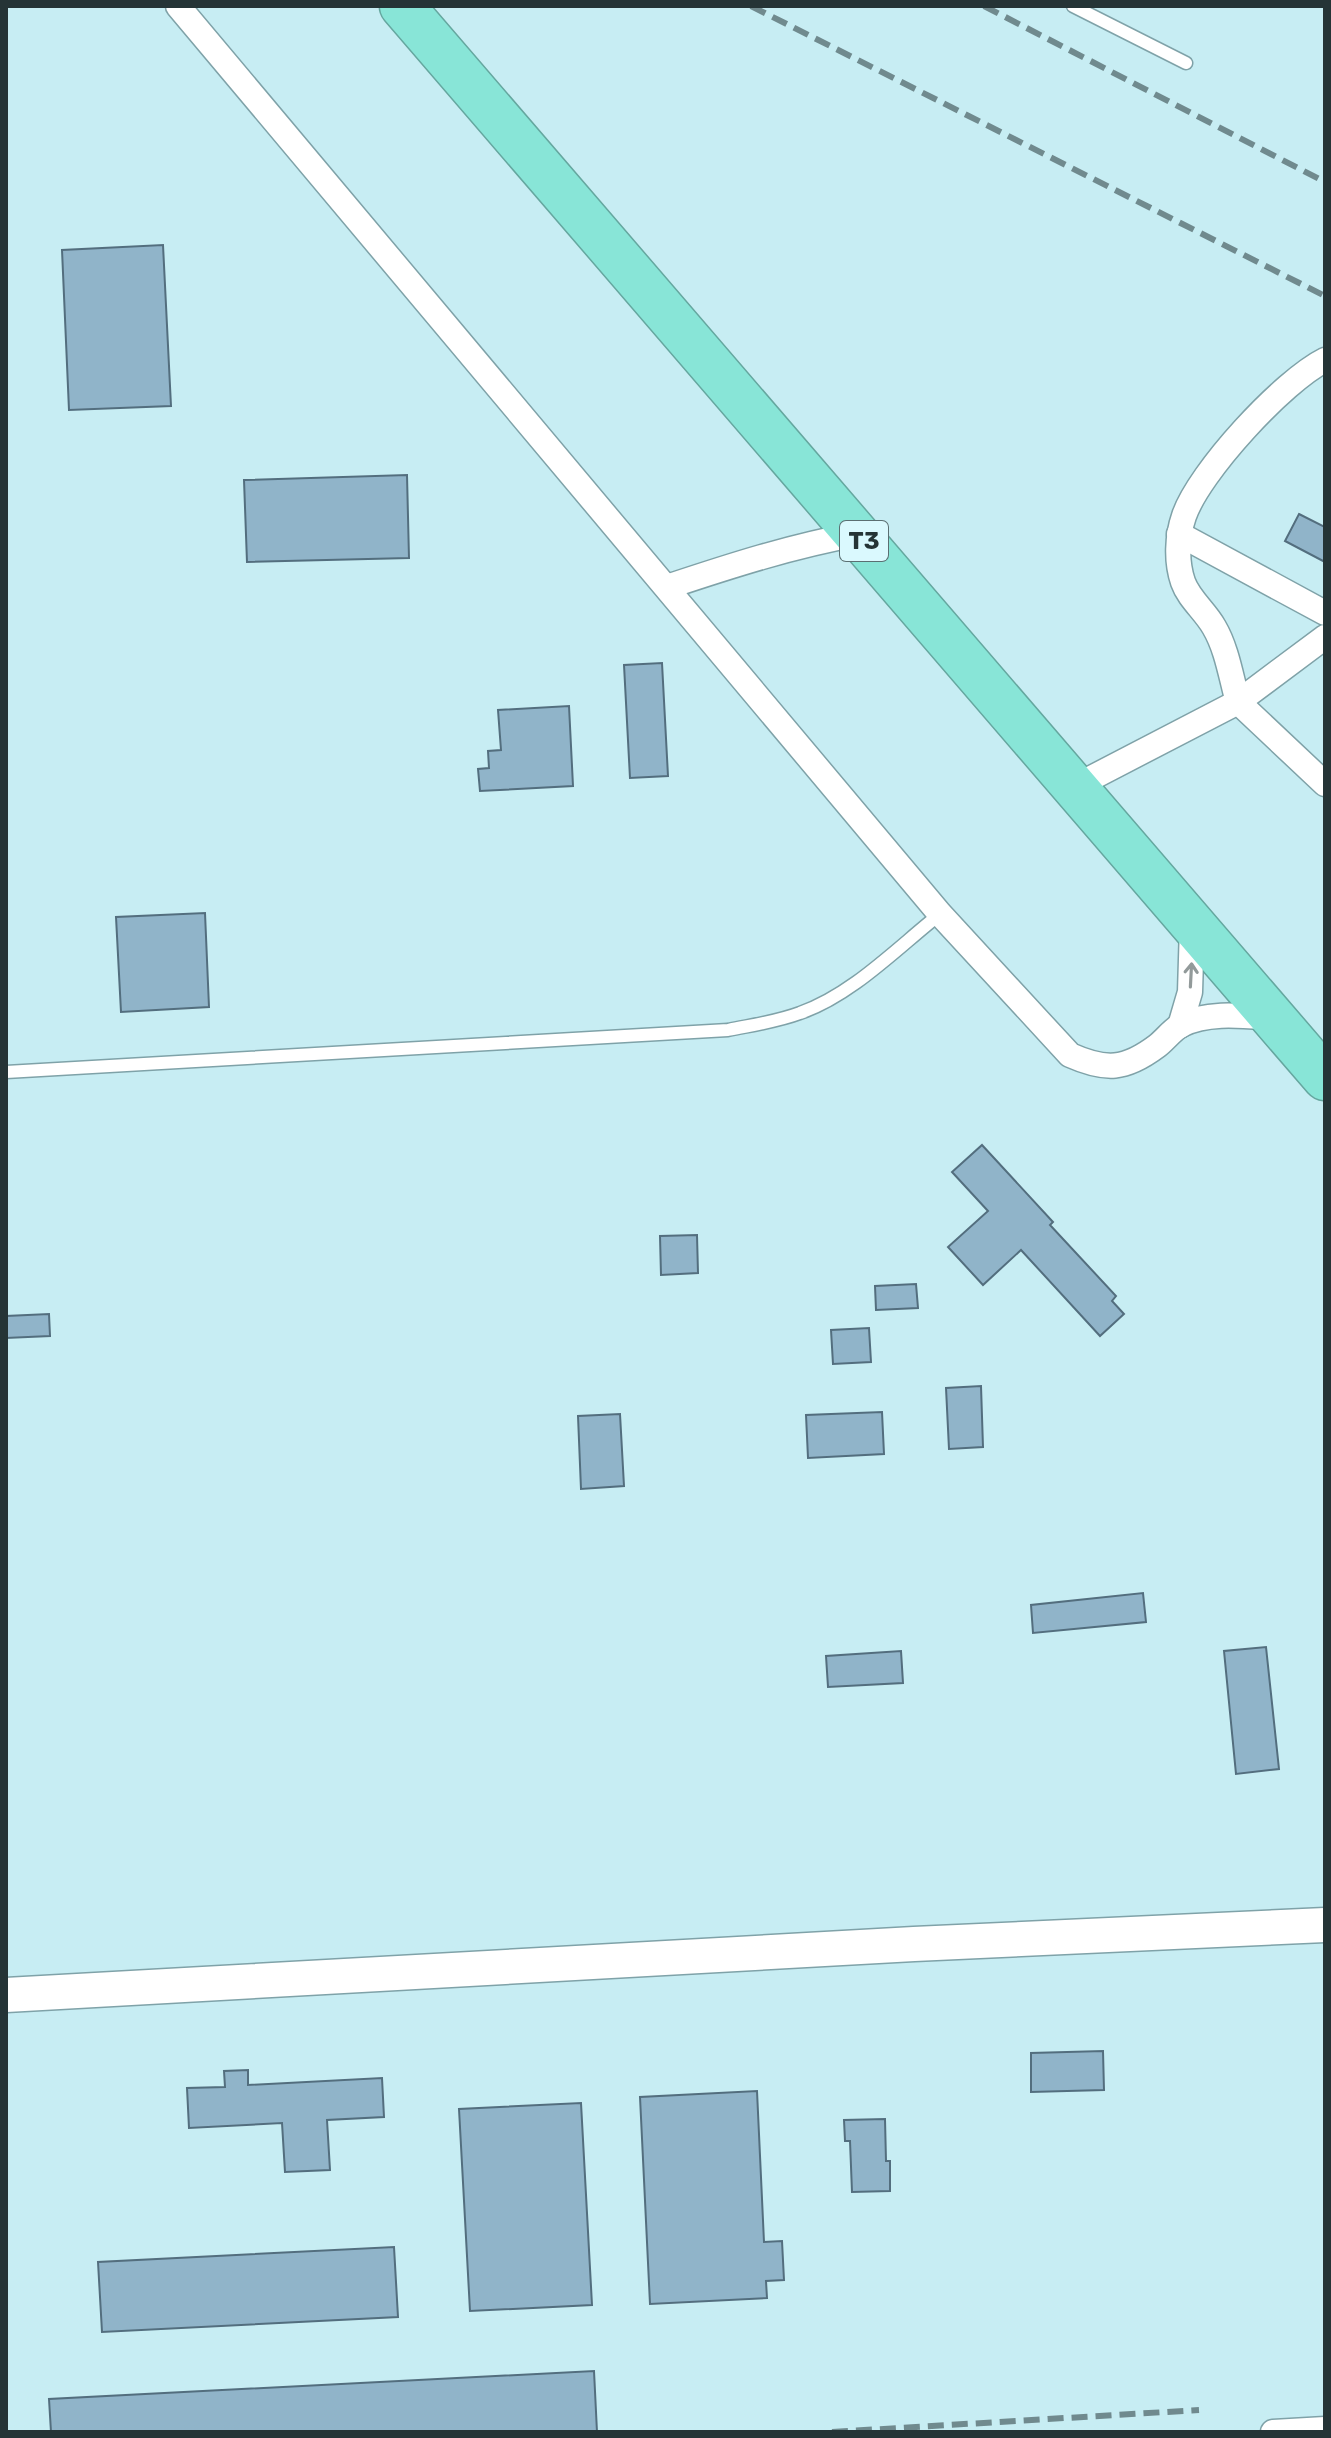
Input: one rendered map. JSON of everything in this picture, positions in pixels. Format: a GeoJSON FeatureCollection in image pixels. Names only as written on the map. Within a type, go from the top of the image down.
{"type":"FeatureCollection","features":[{"type":"Feature","properties":{"kind":"highway","name":"T3"},"geometry":{"type":"LineString","coordinates":[[402,6],[1325,1078]]}},
{"type":"Feature","properties":{"kind":"street"},"geometry":{"type":"LineString","coordinates":[[178,6],[940,914],[1070,1055],[1094,1066],[1116,1066],[1137,1060],[1180,1026],[1230,1015],[1274,1018]]}},
{"type":"Feature","properties":{"kind":"street"},"geometry":{"type":"LineString","coordinates":[[1325,360],[1286,386],[1194,493],[1179,534],[1178,562],[1183,583],[1221,641],[1238,702],[1325,784]]}},
{"type":"Feature","properties":{"kind":"street"},"geometry":{"type":"LineString","coordinates":[[667,587],[770,553],[858,534]]}},
{"type":"Feature","properties":{"kind":"street"},"geometry":{"type":"LineString","coordinates":[[1179,534],[1325,613]]}},
{"type":"Feature","properties":{"kind":"street"},"geometry":{"type":"LineString","coordinates":[[1076,786],[1238,702],[1325,637]]}},
{"type":"Feature","properties":{"kind":"street"},"geometry":{"type":"LineString","coordinates":[[1180,1026],[1190,992],[1192,922]]}},
{"type":"Feature","properties":{"kind":"street"},"geometry":{"type":"LineString","coordinates":[[6,1995],[914,1944],[1325,1925]]}},
{"type":"Feature","properties":{"kind":"street"},"geometry":{"type":"LineString","coordinates":[[1273,2432],[1325,2429]]}},
{"type":"Feature","properties":{"kind":"lane"},"geometry":{"type":"LineString","coordinates":[[1073,6],[1186,63]]}},
{"type":"Feature","properties":{"kind":"lane"},"geometry":{"type":"LineString","coordinates":[[6,1072],[728,1030],[802,1013],[832,997],[940,914]]}},
{"type":"Feature","properties":{"kind":"building"},"geometry":{"type":"Polygon","coordinates":[[[163,245],[171,406],[69,410],[62,250],[163,245]]]}},
{"type":"Feature","properties":{"kind":"building"},"geometry":{"type":"Polygon","coordinates":[[[407,475],[409,558],[247,562],[244,480],[407,475]]]}},
{"type":"Feature","properties":{"kind":"building"},"geometry":{"type":"Polygon","coordinates":[[[1299,514],[1325,527],[1325,562],[1285,541],[1299,514]]]}},
{"type":"Feature","properties":{"kind":"building"},"geometry":{"type":"Polygon","coordinates":[[[662,663],[668,776],[630,778],[624,665],[662,663]]]}},
{"type":"Feature","properties":{"kind":"building"},"geometry":{"type":"Polygon","coordinates":[[[569,706],[573,786],[480,791],[478,769],[489,768],[488,751],[501,750],[498,710],[569,706]]]}},
{"type":"Feature","properties":{"kind":"building"},"geometry":{"type":"Polygon","coordinates":[[[205,913],[209,1007],[121,1012],[116,917],[205,913]]]}},
{"type":"Feature","properties":{"kind":"building"},"geometry":{"type":"Polygon","coordinates":[[[982,1145],[1116,1296],[1112,1301],[1124,1314],[1100,1336],[1021,1250],[983,1285],[948,1247],[988,1211],[952,1172],[982,1145]]]}},
{"type":"Feature","properties":{"kind":"building"},"geometry":{"type":"Polygon","coordinates":[[[697,1235],[698,1273],[661,1275],[660,1236],[697,1235]]]}},
{"type":"Feature","properties":{"kind":"building"},"geometry":{"type":"Polygon","coordinates":[[[916,1284],[918,1308],[876,1310],[875,1286],[916,1284]]]}},
{"type":"Feature","properties":{"kind":"building"},"geometry":{"type":"Polygon","coordinates":[[[49,1314],[50,1336],[6,1338],[6,1316],[49,1314]]]}},
{"type":"Feature","properties":{"kind":"building"},"geometry":{"type":"Polygon","coordinates":[[[869,1328],[871,1362],[833,1364],[831,1330],[869,1328]]]}},
{"type":"Feature","properties":{"kind":"building"},"geometry":{"type":"Polygon","coordinates":[[[981,1386],[983,1447],[949,1449],[946,1388],[981,1386]]]}},
{"type":"Feature","properties":{"kind":"building"},"geometry":{"type":"Polygon","coordinates":[[[882,1412],[884,1454],[808,1458],[806,1415],[882,1412]]]}},
{"type":"Feature","properties":{"kind":"building"},"geometry":{"type":"Polygon","coordinates":[[[620,1414],[624,1486],[581,1489],[578,1416],[620,1414]]]}},
{"type":"Feature","properties":{"kind":"building"},"geometry":{"type":"Polygon","coordinates":[[[1143,1593],[1146,1622],[1033,1633],[1031,1605],[1143,1593]]]}},
{"type":"Feature","properties":{"kind":"building"},"geometry":{"type":"Polygon","coordinates":[[[1266,1647],[1279,1769],[1236,1774],[1224,1651],[1266,1647]]]}},
{"type":"Feature","properties":{"kind":"building"},"geometry":{"type":"Polygon","coordinates":[[[901,1651],[903,1683],[828,1687],[826,1656],[901,1651]]]}},
{"type":"Feature","properties":{"kind":"building"},"geometry":{"type":"Polygon","coordinates":[[[1103,2051],[1104,2090],[1031,2092],[1031,2053],[1103,2051]]]}},
{"type":"Feature","properties":{"kind":"building"},"geometry":{"type":"Polygon","coordinates":[[[248,2070],[248,2085],[382,2078],[384,2117],[327,2120],[330,2170],[285,2172],[282,2123],[189,2128],[187,2088],[225,2087],[224,2071],[248,2070]]]}},
{"type":"Feature","properties":{"kind":"building"},"geometry":{"type":"Polygon","coordinates":[[[757,2091],[764,2242],[782,2241],[784,2280],[766,2281],[767,2298],[650,2304],[640,2097],[757,2091]]]}},
{"type":"Feature","properties":{"kind":"building"},"geometry":{"type":"Polygon","coordinates":[[[581,2103],[592,2305],[470,2311],[459,2109],[581,2103]]]}},
{"type":"Feature","properties":{"kind":"building"},"geometry":{"type":"Polygon","coordinates":[[[885,2119],[890,2191],[852,2192],[850,2141],[845,2141],[844,2120],[885,2119]]]}},
{"type":"Feature","properties":{"kind":"building"},"geometry":{"type":"Polygon","coordinates":[[[394,2247],[398,2317],[102,2332],[98,2262],[394,2247]]]}},
{"type":"Feature","properties":{"kind":"building"},"geometry":{"type":"Polygon","coordinates":[[[594,2371],[597,2432],[51,2432],[49,2399],[594,2371]]]}},
{"type":"Feature","properties":{"kind":"railway"},"geometry":{"type":"LineString","coordinates":[[751,6],[1325,296]]}},
{"type":"Feature","properties":{"kind":"railway"},"geometry":{"type":"LineString","coordinates":[[984,6],[1325,182]]}},
{"type":"Feature","properties":{"kind":"railway"},"geometry":{"type":"LineString","coordinates":[[832,2432],[1199,2410]]}}]}
